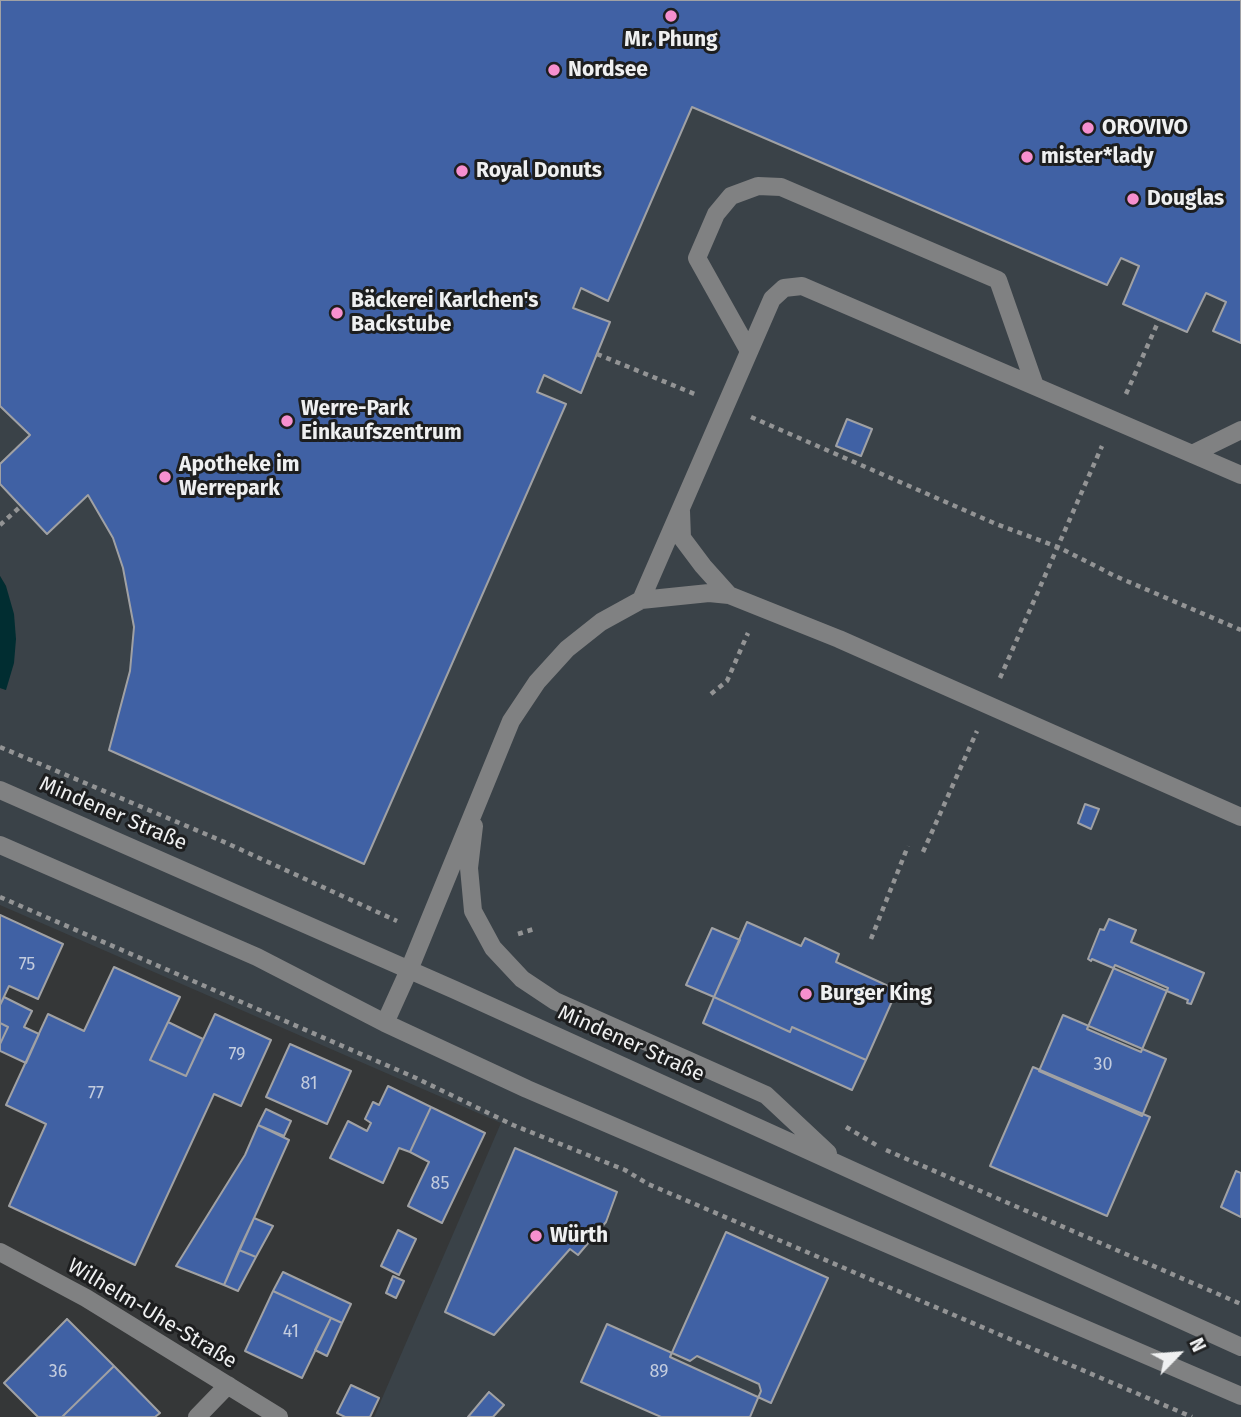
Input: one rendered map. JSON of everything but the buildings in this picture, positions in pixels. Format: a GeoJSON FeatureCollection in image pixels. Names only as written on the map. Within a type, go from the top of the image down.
{"type":"FeatureCollection","features":[{"type":"Feature","properties":{"kind":"street"},"geometry":{"type":"LineString","coordinates":[[749,351],[697,258],[716,214],[731,196],[758,186],[781,187],[998,280],[1035,386]]}},
{"type":"Feature","properties":{"kind":"street"},"geometry":{"type":"LineString","coordinates":[[641,600],[772,299],[784,288],[802,286],[1241,475]]}},
{"type":"Feature","properties":{"kind":"street"},"geometry":{"type":"LineString","coordinates":[[1192,454],[1241,430]]}},
{"type":"Feature","properties":{"kind":"street"},"geometry":{"type":"LineString","coordinates":[[681,507],[682,538],[729,595]]}},
{"type":"Feature","properties":{"kind":"street"},"geometry":{"type":"LineString","coordinates":[[385,1023],[511,721],[537,682],[567,649],[601,622],[641,600],[709,593],[729,595],[839,639],[1241,817]]}},
{"type":"Feature","properties":{"kind":"street","name":"Mindener Straße"},"geometry":{"type":"LineString","coordinates":[[0,790],[838,1162],[1241,1347]]}},
{"type":"Feature","properties":{"kind":"street"},"geometry":{"type":"LineString","coordinates":[[476,807],[469,868],[473,911],[493,948],[522,979],[555,1001],[766,1095],[838,1162]]}},
{"type":"Feature","properties":{"kind":"street"},"geometry":{"type":"LineString","coordinates":[[0,845],[257,957],[385,1023],[527,1089],[1241,1396]]}},
{"type":"Feature","properties":{"kind":"street","name":"Wilhelm-Uhe-Straße"},"geometry":{"type":"LineString","coordinates":[[0,1252],[86,1298],[279,1417]]}},
{"type":"Feature","properties":{"kind":"street"},"geometry":{"type":"LineString","coordinates":[[197,1417],[228,1385]]}},
{"type":"Feature","properties":{"kind":"path"},"geometry":{"type":"LineString","coordinates":[[923,852],[1159,320]]}},
{"type":"Feature","properties":{"kind":"path"},"geometry":{"type":"LineString","coordinates":[[597,354],[1058,547],[1115,576],[1241,630]]}},
{"type":"Feature","properties":{"kind":"path"},"geometry":{"type":"LineString","coordinates":[[0,525],[21,506]]}},
{"type":"Feature","properties":{"kind":"path"},"geometry":{"type":"LineString","coordinates":[[871,939],[908,846]]}},
{"type":"Feature","properties":{"kind":"path"},"geometry":{"type":"LineString","coordinates":[[0,897],[416,1078],[513,1125],[625,1170],[648,1184],[1192,1417]]}},
{"type":"Feature","properties":{"kind":"path"},"geometry":{"type":"LineString","coordinates":[[514,936],[537,928]]}},
{"type":"Feature","properties":{"kind":"shaded area"},"geometry":{"type":"Polygon","coordinates":[[[0,0],[1241,0],[1241,1417],[374,1417],[501,1123],[0,905],[0,688],[6,690],[6,586],[0,576],[0,0]]]}},
{"type":"Feature","properties":{"kind":"water"},"geometry":{"type":"Polygon","coordinates":[[[0,576],[6,586],[14,614],[16,639],[14,663],[6,690],[0,688],[0,576]]]}},
{"type":"Feature","properties":{"kind":"place","name":"Mr. Phung"},"geometry":{"type":"Point","coordinates":[671,16]}},
{"type":"Feature","properties":{"kind":"place","name":"Nordsee"},"geometry":{"type":"Point","coordinates":[554,70]}},
{"type":"Feature","properties":{"kind":"place","name":"OROVIVO"},"geometry":{"type":"Point","coordinates":[1088,128]}},
{"type":"Feature","properties":{"kind":"place","name":"mister*lady"},"geometry":{"type":"Point","coordinates":[1027,157]}},
{"type":"Feature","properties":{"kind":"place","name":"Royal Donuts"},"geometry":{"type":"Point","coordinates":[462,171]}},
{"type":"Feature","properties":{"kind":"place","name":"Douglas"},"geometry":{"type":"Point","coordinates":[1133,199]}},
{"type":"Feature","properties":{"kind":"place","name":"Bäckerei Karlchen's Backstube"},"geometry":{"type":"Point","coordinates":[337,313]}},
{"type":"Feature","properties":{"kind":"place","name":"Werre-Park Einkaufszentrum"},"geometry":{"type":"Point","coordinates":[287,421]}},
{"type":"Feature","properties":{"kind":"place","name":"Apotheke im Werrepark"},"geometry":{"type":"Point","coordinates":[165,477]}},
{"type":"Feature","properties":{"kind":"place","name":"Burger King"},"geometry":{"type":"Point","coordinates":[806,994]}},
{"type":"Feature","properties":{"kind":"place","name":"Würth"},"geometry":{"type":"Point","coordinates":[536,1236]}}]}
